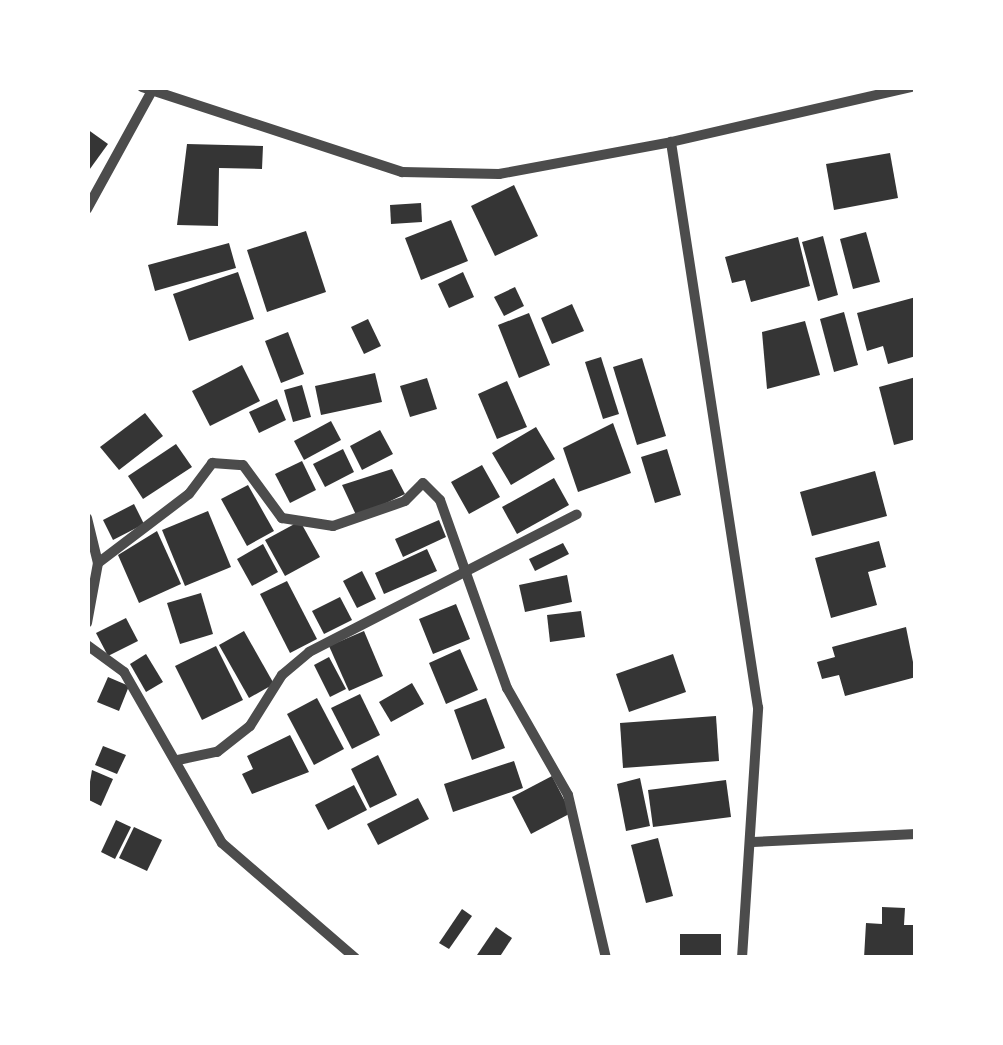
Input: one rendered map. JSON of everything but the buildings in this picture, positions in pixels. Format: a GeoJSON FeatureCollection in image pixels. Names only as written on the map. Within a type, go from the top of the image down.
{"type":"FeatureCollection","features":[{"type":"Feature","properties":{"kind":"street"},"geometry":{"type":"LineString","coordinates":[[87,209],[149,89],[402,172],[499,174],[671,142],[912,87]]}},
{"type":"Feature","properties":{"kind":"street"},"geometry":{"type":"LineString","coordinates":[[671,142],[758,708],[742,958]]}},
{"type":"Feature","properties":{"kind":"street"},"geometry":{"type":"LineString","coordinates":[[98,562],[189,494],[212,463],[243,465],[282,518],[333,526],[405,502],[423,483],[440,500],[462,578],[507,688],[568,795],[606,958]]}},
{"type":"Feature","properties":{"kind":"street"},"geometry":{"type":"LineString","coordinates":[[178,760],[217,752],[250,726],[282,675],[309,652],[462,578],[578,514]]}},
{"type":"Feature","properties":{"kind":"street"},"geometry":{"type":"LineString","coordinates":[[87,518],[98,562],[87,623]]}},
{"type":"Feature","properties":{"kind":"street"},"geometry":{"type":"LineString","coordinates":[[87,645],[124,672],[222,843],[355,958]]}},
{"type":"Feature","properties":{"kind":"street"},"geometry":{"type":"LineString","coordinates":[[753,842],[916,834]]}}]}
